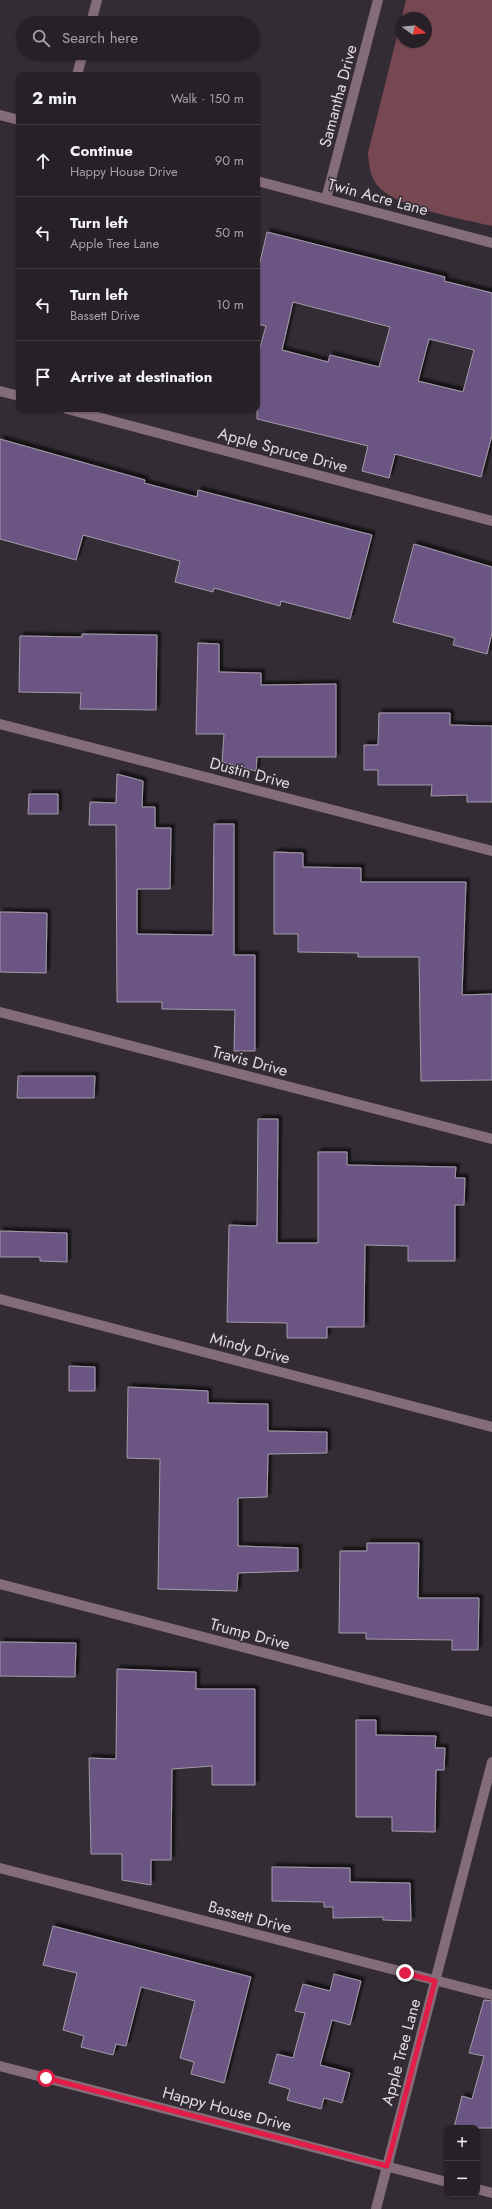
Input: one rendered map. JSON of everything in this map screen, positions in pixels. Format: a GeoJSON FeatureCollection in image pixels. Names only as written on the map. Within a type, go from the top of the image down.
{"type":"FeatureCollection","features":[{"type":"Feature","properties":{"kind":"street"},"geometry":{"type":"LineString","coordinates":[[92,16],[97,0]]}},
{"type":"Feature","properties":{"kind":"street","name":"Samantha Drive"},"geometry":{"type":"LineString","coordinates":[[326,199],[378,0]]}},
{"type":"Feature","properties":{"kind":"street"},"geometry":{"type":"LineString","coordinates":[[78,72],[81,60]]}},
{"type":"Feature","properties":{"kind":"street"},"geometry":{"type":"LineString","coordinates":[[0,115],[16,119]]}},
{"type":"Feature","properties":{"kind":"street","name":"Twin Acre Lane"},"geometry":{"type":"LineString","coordinates":[[260,183],[492,242]]}},
{"type":"Feature","properties":{"kind":"street"},"geometry":{"type":"LineString","coordinates":[[0,392],[16,395]]}},
{"type":"Feature","properties":{"kind":"street","name":"Apple Spruce Drive"},"geometry":{"type":"LineString","coordinates":[[78,412],[492,521]]}},
{"type":"Feature","properties":{"kind":"street","name":"Dustin Drive"},"geometry":{"type":"LineString","coordinates":[[0,724],[492,851]]}},
{"type":"Feature","properties":{"kind":"street","name":"Travis Drive"},"geometry":{"type":"LineString","coordinates":[[0,1012],[492,1139]]}},
{"type":"Feature","properties":{"kind":"street","name":"Mindy Drive"},"geometry":{"type":"LineString","coordinates":[[0,1299],[492,1427]]}},
{"type":"Feature","properties":{"kind":"street","name":"Trump Drive"},"geometry":{"type":"LineString","coordinates":[[0,1584],[492,1712]]}},
{"type":"Feature","properties":{"kind":"street","name":"Apple Tree Lane"},"geometry":{"type":"LineString","coordinates":[[376,2209],[492,1762]]}},
{"type":"Feature","properties":{"kind":"street","name":"Bassett Drive"},"geometry":{"type":"LineString","coordinates":[[0,1868],[492,1995]]}},
{"type":"Feature","properties":{"kind":"street","name":"Happy House Drive"},"geometry":{"type":"LineString","coordinates":[[0,2066],[444,2181]]}},
{"type":"Feature","properties":{"kind":"street"},"geometry":{"type":"LineString","coordinates":[[480,2191],[492,2193]]}},
{"type":"Feature","properties":{"kind":"shaded area"},"geometry":{"type":"Polygon","coordinates":[[[406,0],[492,0],[492,226],[430,212],[398,200],[386,193],[377,185],[371,174],[368,153],[396,40],[396,48],[432,48],[432,12],[403,12],[406,0]]]}},
{"type":"Feature","properties":{"kind":"building"},"geometry":{"type":"Polygon","coordinates":[[[267,232],[445,277],[444,281],[492,293],[492,435],[481,477],[395,454],[389,478],[362,471],[368,446],[257,419],[257,412],[260,412],[260,347],[266,326],[260,325],[260,262],[267,232]],[[293,302],[282,350],[328,362],[330,355],[379,367],[390,327],[293,302]],[[429,339],[418,381],[463,392],[474,350],[429,339]]]}},
{"type":"Feature","properties":{"kind":"building"},"geometry":{"type":"Polygon","coordinates":[[[0,439],[145,480],[144,483],[197,497],[198,490],[372,535],[350,619],[281,601],[280,606],[214,588],[213,592],[175,582],[180,561],[83,535],[76,560],[0,539],[0,439]]]}},
{"type":"Feature","properties":{"kind":"building"},"geometry":{"type":"Polygon","coordinates":[[[414,544],[492,567],[492,633],[487,654],[453,645],[455,638],[393,622],[414,544]]]}},
{"type":"Feature","properties":{"kind":"building"},"geometry":{"type":"Polygon","coordinates":[[[82,634],[157,635],[156,710],[80,709],[81,693],[19,692],[20,636],[82,637],[82,634]]]}},
{"type":"Feature","properties":{"kind":"building"},"geometry":{"type":"Polygon","coordinates":[[[198,643],[219,644],[219,672],[261,673],[261,685],[336,684],[336,757],[257,757],[256,771],[222,762],[224,734],[196,734],[198,643]]]}},
{"type":"Feature","properties":{"kind":"building"},"geometry":{"type":"Polygon","coordinates":[[[379,713],[450,713],[450,725],[492,726],[492,802],[467,802],[467,795],[431,796],[432,785],[378,785],[378,770],[364,770],[364,745],[378,745],[379,713]]]}},
{"type":"Feature","properties":{"kind":"building"},"geometry":{"type":"Polygon","coordinates":[[[117,774],[143,781],[142,807],[155,807],[155,828],[171,828],[170,889],[137,889],[137,934],[213,935],[214,824],[234,824],[234,955],[255,955],[255,1051],[234,1051],[235,1010],[162,1009],[162,1002],[117,1002],[116,825],[89,825],[90,802],[116,803],[117,774]]]}},
{"type":"Feature","properties":{"kind":"building"},"geometry":{"type":"Polygon","coordinates":[[[29,794],[58,794],[58,814],[28,814],[29,794]]]}},
{"type":"Feature","properties":{"kind":"building"},"geometry":{"type":"Polygon","coordinates":[[[274,852],[303,853],[303,867],[361,868],[361,882],[466,882],[462,995],[492,994],[492,1080],[421,1081],[419,957],[358,957],[358,953],[298,952],[298,934],[274,934],[274,852]]]}},
{"type":"Feature","properties":{"kind":"building"},"geometry":{"type":"Polygon","coordinates":[[[0,912],[47,913],[46,973],[0,972],[0,912]]]}},
{"type":"Feature","properties":{"kind":"building"},"geometry":{"type":"Polygon","coordinates":[[[18,1076],[95,1076],[94,1098],[17,1098],[18,1076]]]}},
{"type":"Feature","properties":{"kind":"building"},"geometry":{"type":"Polygon","coordinates":[[[258,1119],[278,1119],[277,1243],[318,1243],[318,1152],[347,1152],[347,1165],[456,1167],[455,1178],[465,1178],[464,1205],[455,1205],[455,1261],[408,1261],[408,1246],[365,1245],[364,1327],[327,1327],[327,1338],[287,1338],[287,1323],[227,1322],[229,1225],[257,1226],[258,1119]]]}},
{"type":"Feature","properties":{"kind":"building"},"geometry":{"type":"Polygon","coordinates":[[[0,1231],[67,1233],[67,1262],[40,1261],[40,1257],[0,1257],[0,1231]]]}},
{"type":"Feature","properties":{"kind":"building"},"geometry":{"type":"Polygon","coordinates":[[[69,1366],[95,1367],[95,1391],[69,1391],[69,1366]]]}},
{"type":"Feature","properties":{"kind":"building"},"geometry":{"type":"Polygon","coordinates":[[[128,1387],[208,1391],[208,1403],[268,1404],[268,1431],[327,1432],[327,1453],[268,1454],[267,1497],[238,1498],[238,1546],[298,1548],[298,1571],[238,1573],[237,1591],[158,1589],[160,1459],[127,1458],[128,1387]]]}},
{"type":"Feature","properties":{"kind":"building"},"geometry":{"type":"Polygon","coordinates":[[[367,1543],[419,1543],[418,1598],[479,1598],[478,1650],[452,1650],[452,1640],[366,1639],[366,1633],[339,1633],[340,1551],[367,1551],[367,1543]]]}},
{"type":"Feature","properties":{"kind":"building"},"geometry":{"type":"Polygon","coordinates":[[[0,1642],[76,1643],[75,1677],[0,1676],[0,1642]]]}},
{"type":"Feature","properties":{"kind":"building"},"geometry":{"type":"Polygon","coordinates":[[[117,1669],[196,1672],[196,1689],[255,1689],[255,1785],[212,1785],[212,1766],[172,1769],[171,1860],[151,1860],[151,1885],[122,1880],[122,1854],[91,1854],[89,1758],[116,1759],[117,1669]]]}},
{"type":"Feature","properties":{"kind":"building"},"geometry":{"type":"Polygon","coordinates":[[[356,1720],[376,1720],[376,1735],[436,1736],[435,1748],[445,1748],[444,1770],[436,1770],[435,1832],[392,1831],[392,1817],[356,1817],[356,1720]]]}},
{"type":"Feature","properties":{"kind":"building"},"geometry":{"type":"Polygon","coordinates":[[[272,1867],[350,1868],[350,1882],[410,1883],[411,1921],[383,1920],[383,1917],[333,1918],[333,1907],[324,1907],[324,1902],[272,1901],[272,1867]]]}},
{"type":"Feature","properties":{"kind":"building"},"geometry":{"type":"Polygon","coordinates":[[[53,1926],[251,1977],[224,2083],[191,2074],[194,2062],[180,2058],[195,2001],[141,1987],[126,2046],[116,2044],[113,2055],[81,2047],[84,2036],[63,2030],[77,1973],[43,1965],[53,1926]]]}},
{"type":"Feature","properties":{"kind":"building"},"geometry":{"type":"Polygon","coordinates":[[[334,1974],[361,1981],[350,2025],[332,2020],[320,2065],[350,2073],[342,2103],[324,2098],[321,2109],[287,2100],[290,2089],[269,2083],[277,2054],[293,2058],[305,2013],[295,2011],[303,1984],[330,1991],[334,1974]]]}},
{"type":"Feature","properties":{"kind":"building"},"geometry":{"type":"Polygon","coordinates":[[[484,2000],[492,2001],[492,2128],[480,2128],[480,2125],[455,2125],[462,2096],[472,2099],[484,2056],[469,2053],[484,2000]]]}},
{"type":"Feature","properties":{"kind":"route"},"geometry":{"type":"LineString","coordinates":[[46,2078],[387,2166],[435,1981],[405,1973]]}}]}
